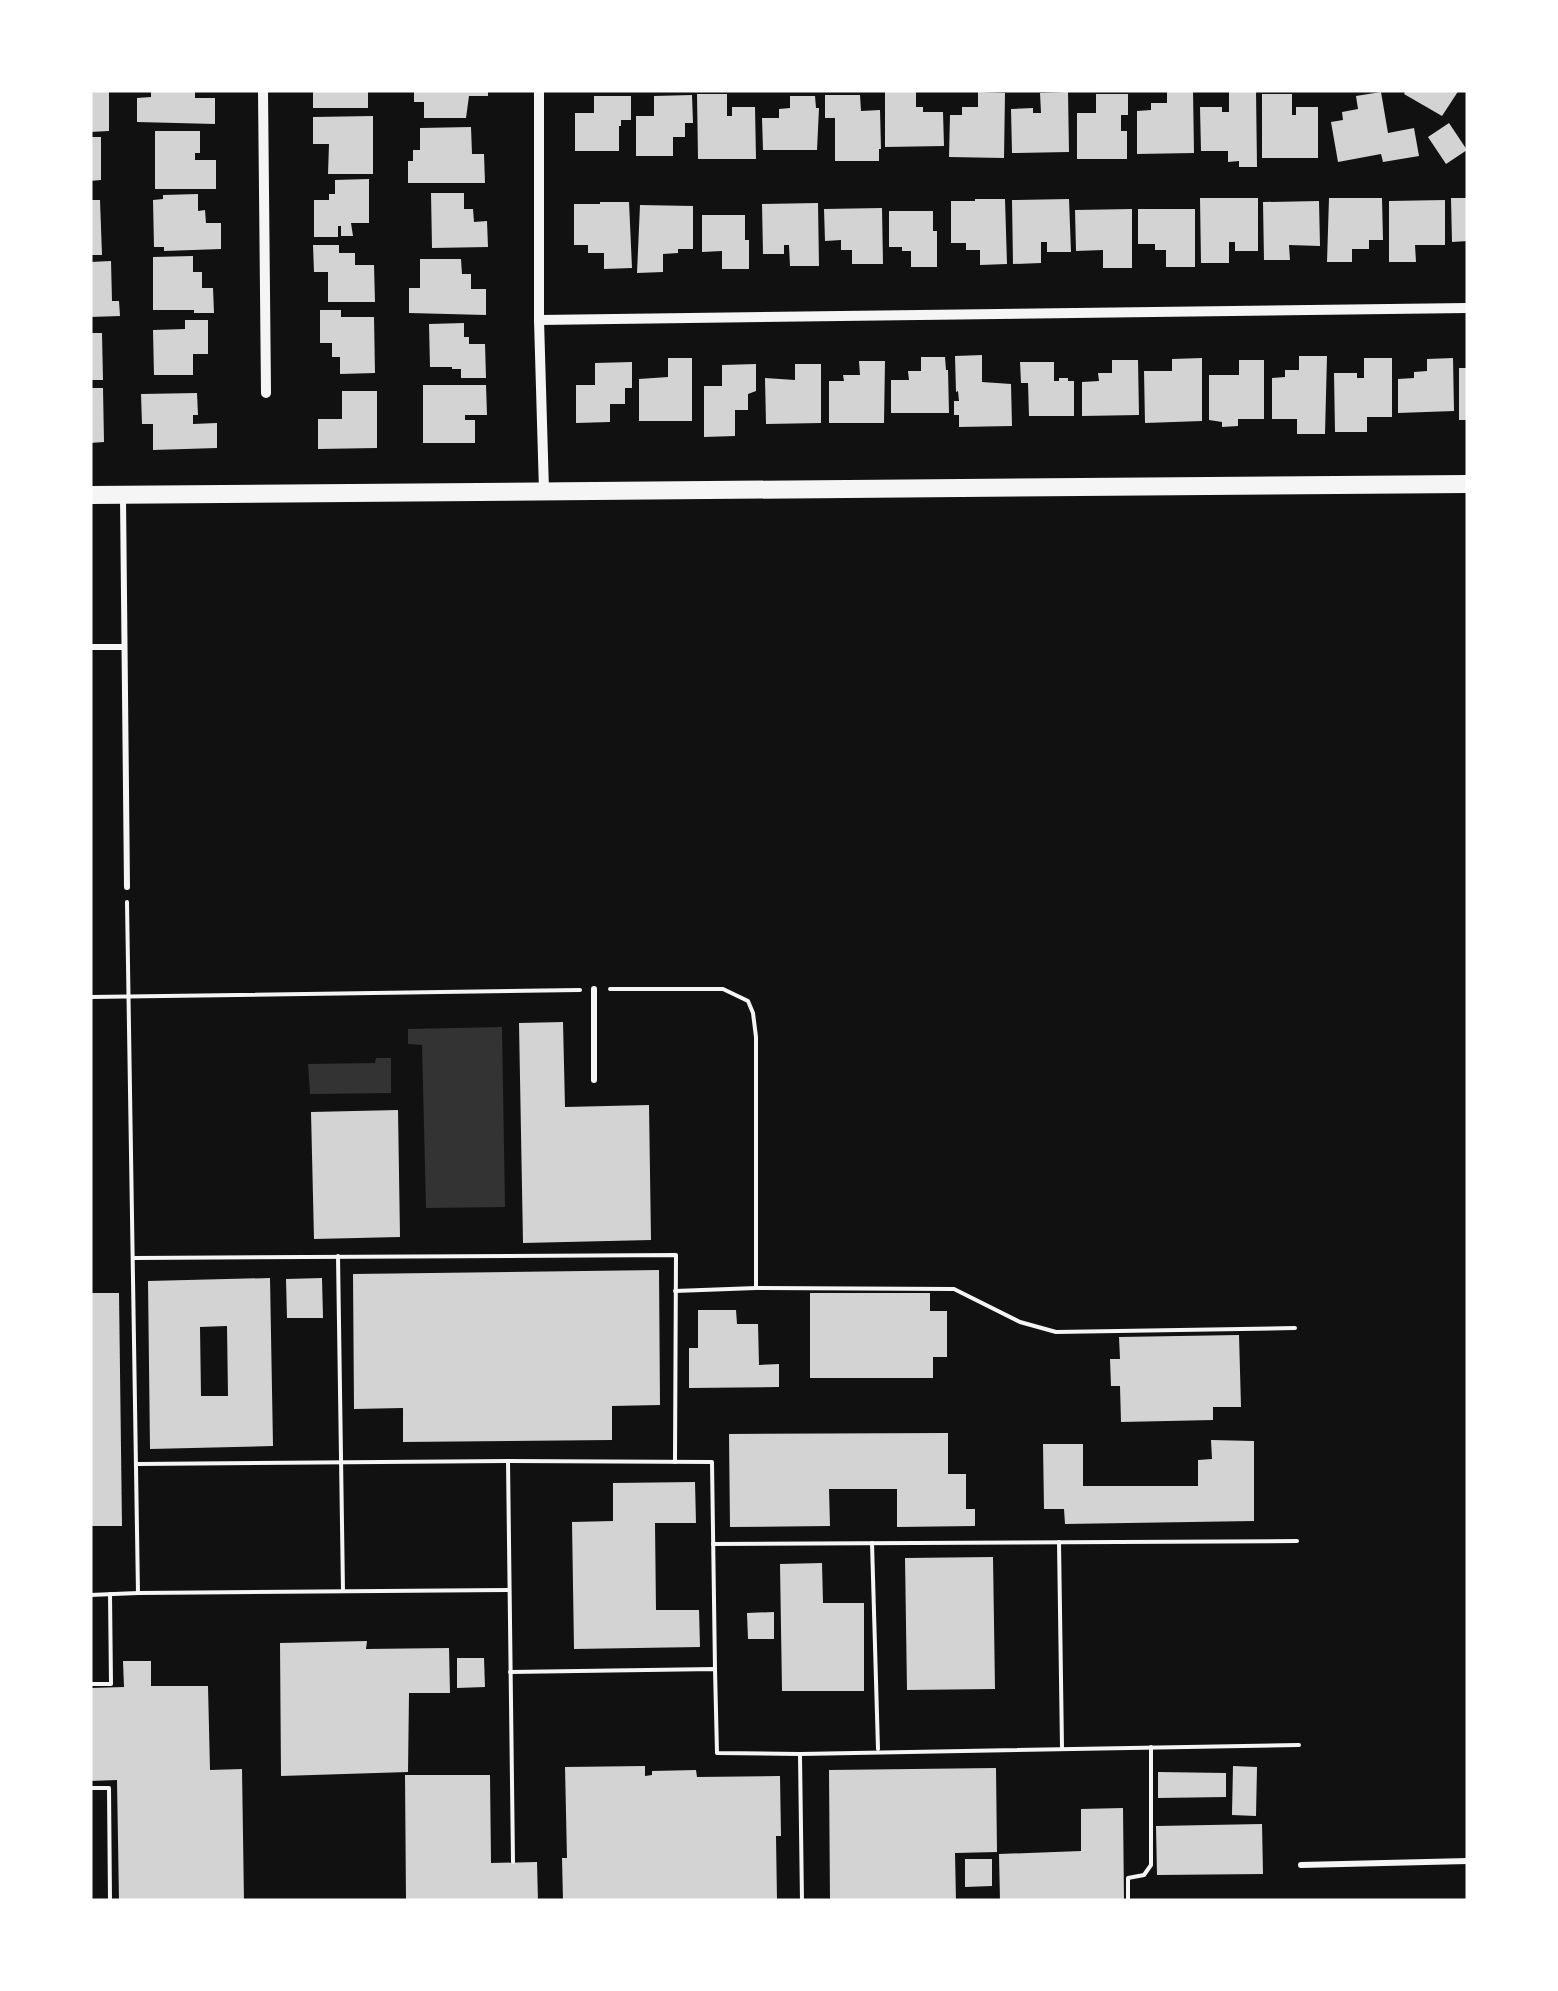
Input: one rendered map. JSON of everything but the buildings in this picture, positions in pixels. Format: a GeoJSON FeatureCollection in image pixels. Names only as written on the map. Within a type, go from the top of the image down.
{"type":"FeatureCollection","features":[{"type":"Feature","properties":{"kind":"street"},"geometry":{"type":"LineString","coordinates":[[262,90],[266,393]]}},
{"type":"Feature","properties":{"kind":"street"},"geometry":{"type":"LineString","coordinates":[[540,90],[539,320],[544,492]]}},
{"type":"Feature","properties":{"kind":"street"},"geometry":{"type":"LineString","coordinates":[[539,320],[1468,308]]}},
{"type":"Feature","properties":{"kind":"street"},"geometry":{"type":"LineString","coordinates":[[90,495],[1468,484]]}},
{"type":"Feature","properties":{"kind":"lane"},"geometry":{"type":"LineString","coordinates":[[123,494],[127,887]]}},
{"type":"Feature","properties":{"kind":"lane"},"geometry":{"type":"LineString","coordinates":[[90,647],[124,647]]}},
{"type":"Feature","properties":{"kind":"lane"},"geometry":{"type":"LineString","coordinates":[[594,990],[594,1080]]}},
{"type":"Feature","properties":{"kind":"lane"},"geometry":{"type":"LineString","coordinates":[[1301,1865],[1468,1861]]}},
{"type":"Feature","properties":{"kind":"path"},"geometry":{"type":"LineString","coordinates":[[127,887],[138,1593]]}},
{"type":"Feature","properties":{"kind":"path"},"geometry":{"type":"LineString","coordinates":[[90,997],[724,990],[748,1001],[756,1037],[756,1288]]}},
{"type":"Feature","properties":{"kind":"path"},"geometry":{"type":"LineString","coordinates":[[134,1258],[676,1255],[675,1462]]}},
{"type":"Feature","properties":{"kind":"path"},"geometry":{"type":"LineString","coordinates":[[338,1256],[343,1591]]}},
{"type":"Feature","properties":{"kind":"path"},"geometry":{"type":"LineString","coordinates":[[676,1291],[954,1290],[1020,1322],[1056,1332],[1295,1328]]}},
{"type":"Feature","properties":{"kind":"path"},"geometry":{"type":"LineString","coordinates":[[508,1461],[514,1862]]}},
{"type":"Feature","properties":{"kind":"path"},"geometry":{"type":"LineString","coordinates":[[136,1464],[712,1462],[717,1753],[1300,1746]]}},
{"type":"Feature","properties":{"kind":"path"},"geometry":{"type":"LineString","coordinates":[[713,1544],[1297,1541]]}},
{"type":"Feature","properties":{"kind":"path"},"geometry":{"type":"LineString","coordinates":[[1058,1542],[1062,1748]]}},
{"type":"Feature","properties":{"kind":"path"},"geometry":{"type":"LineString","coordinates":[[872,1544],[878,1751]]}},
{"type":"Feature","properties":{"kind":"path"},"geometry":{"type":"LineString","coordinates":[[90,1595],[508,1590]]}},
{"type":"Feature","properties":{"kind":"path"},"geometry":{"type":"LineString","coordinates":[[90,1684],[111,1684],[110,1594]]}},
{"type":"Feature","properties":{"kind":"path"},"geometry":{"type":"LineString","coordinates":[[510,1672],[715,1668]]}},
{"type":"Feature","properties":{"kind":"path"},"geometry":{"type":"LineString","coordinates":[[1128,1901],[1128,1878],[1144,1875],[1151,1865],[1151,1746]]}},
{"type":"Feature","properties":{"kind":"path"},"geometry":{"type":"LineString","coordinates":[[800,1754],[802,1901]]}},
{"type":"Feature","properties":{"kind":"path"},"geometry":{"type":"LineString","coordinates":[[90,1788],[109,1788],[110,1901]]}},
{"type":"Feature","properties":{"kind":"shaded area"},"geometry":{"type":"Polygon","coordinates":[[[502,1027],[505,1207],[426,1208],[422,1045],[408,1044],[408,1029],[502,1027]]]}},
{"type":"Feature","properties":{"kind":"shaded area"},"geometry":{"type":"Polygon","coordinates":[[[376,1058],[391,1058],[391,1093],[310,1094],[308,1064],[375,1063],[376,1058]]]}}]}
